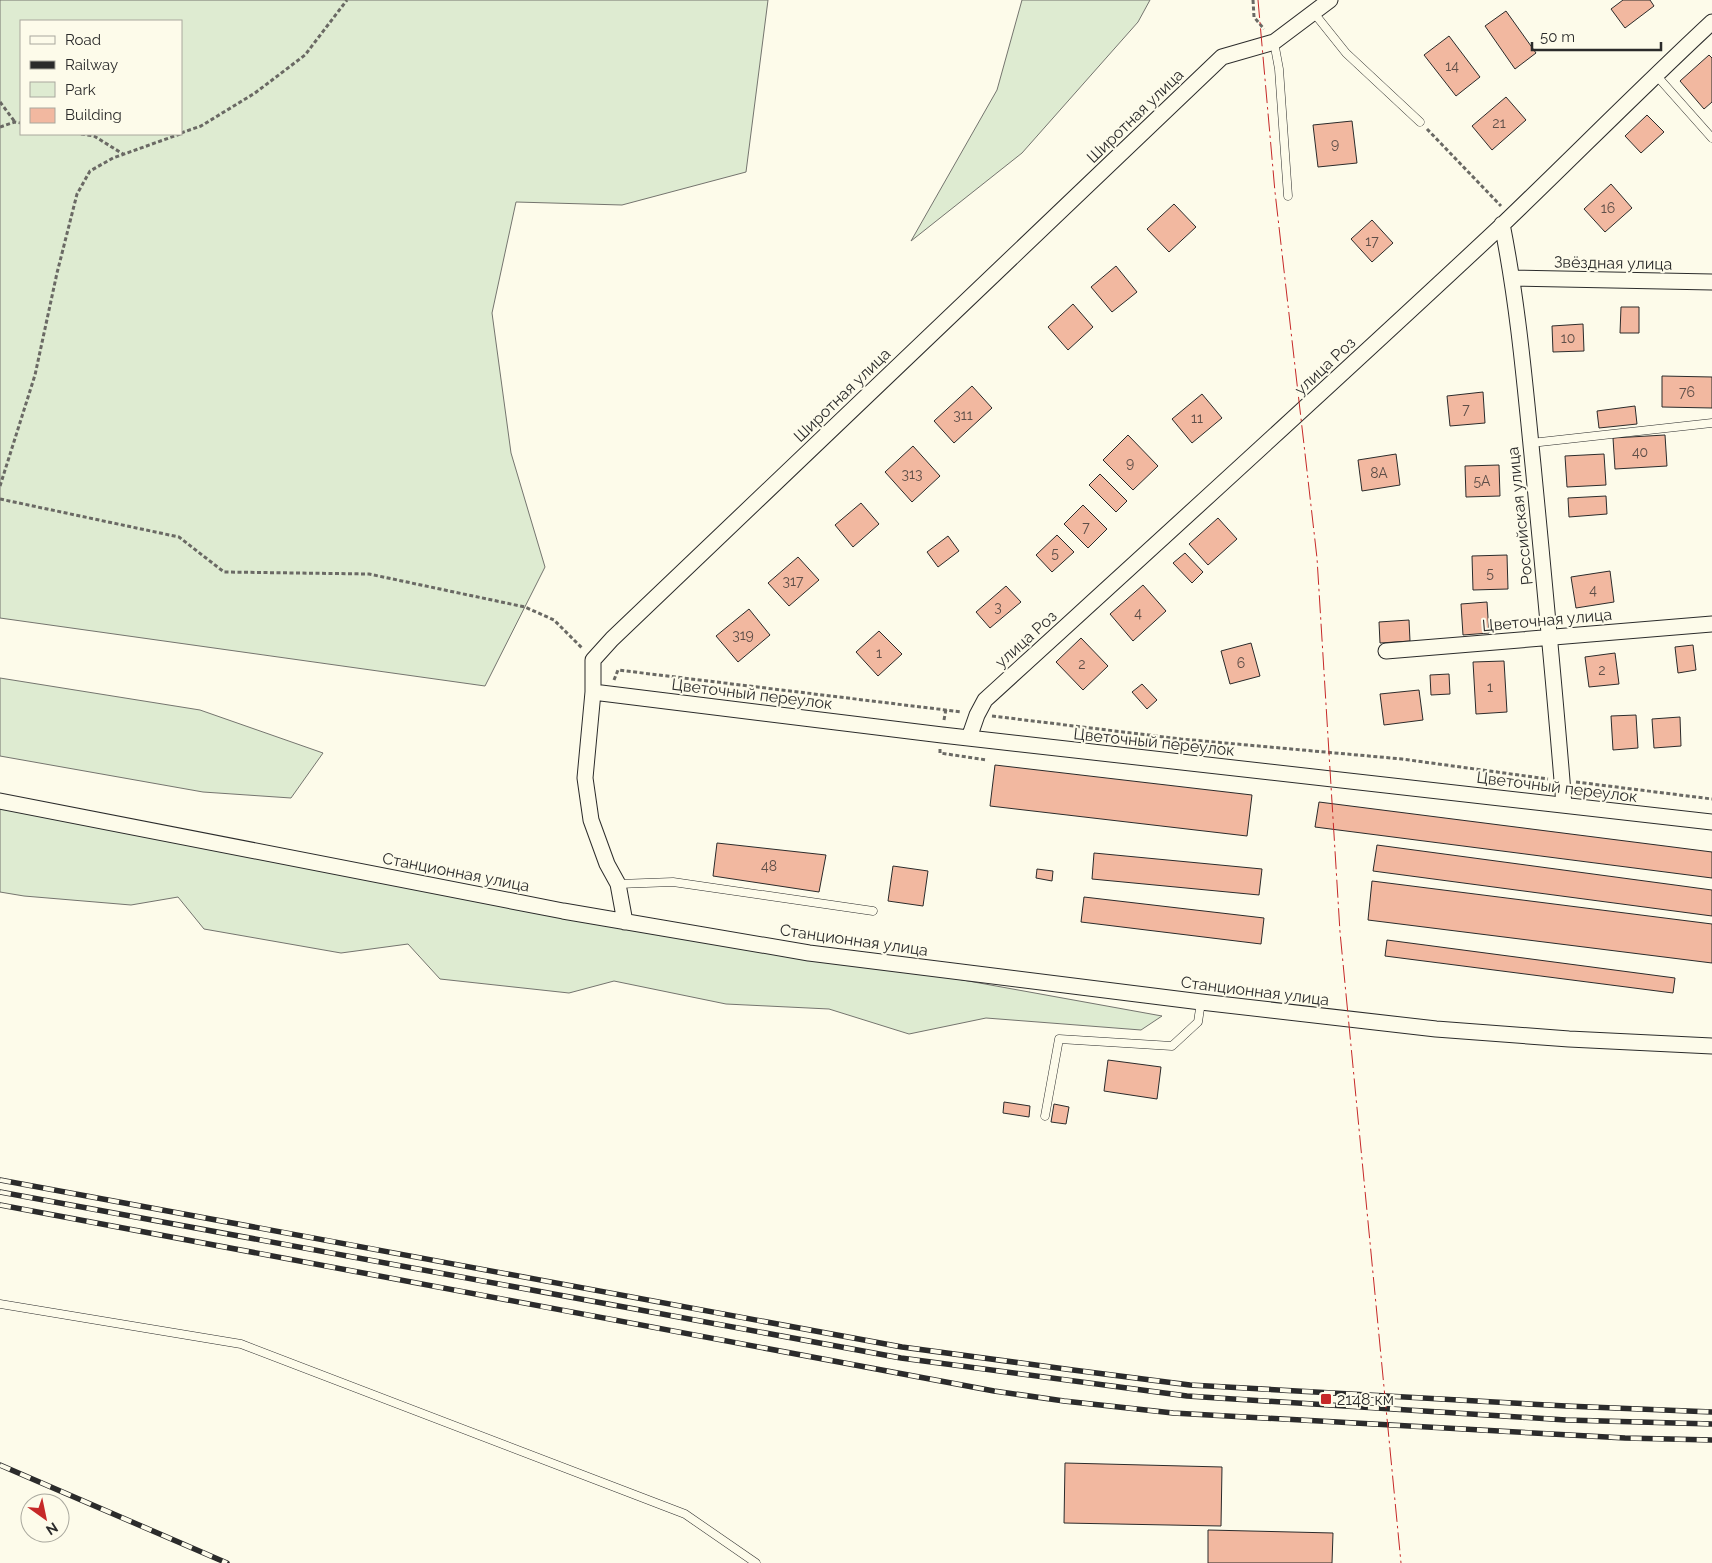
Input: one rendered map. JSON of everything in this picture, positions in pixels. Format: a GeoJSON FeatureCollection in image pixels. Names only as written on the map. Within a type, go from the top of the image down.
{"type":"FeatureCollection","features":[{"type":"Feature","properties":{"kind":"street","name":"Широтная улица"},"geometry":{"type":"LineString","coordinates":[[593,660],[634,618],[1222,57],[1274,42],[1330,0]]}},
{"type":"Feature","properties":{"kind":"street","name":"улица Роз"},"geometry":{"type":"LineString","coordinates":[[969,738],[977,715],[985,700],[1507,220],[1712,22]]}},
{"type":"Feature","properties":{"kind":"street","name":"Российская улица"},"geometry":{"type":"LineString","coordinates":[[1507,220],[1550,637],[1564,805]]}},
{"type":"Feature","properties":{"kind":"street","name":"Звёздная улица"},"geometry":{"type":"LineString","coordinates":[[1513,278],[1712,282]]}},
{"type":"Feature","properties":{"kind":"street","name":"Цветочная улица"},"geometry":{"type":"LineString","coordinates":[[1386,651],[1712,624]]}},
{"type":"Feature","properties":{"kind":"street"},"geometry":{"type":"LineString","coordinates":[[593,660],[593,692],[584,778],[591,820],[607,864],[618,884],[626,922]]}},
{"type":"Feature","properties":{"kind":"street","name":"Цветочный переулок"},"geometry":{"type":"LineString","coordinates":[[593,692],[969,738],[1712,822]]}},
{"type":"Feature","properties":{"kind":"street","name":"Станционная улица"},"geometry":{"type":"LineString","coordinates":[[0,801],[626,922],[809,953],[1436,1029],[1570,1039],[1712,1046]]}},
{"type":"Feature","properties":{"kind":"lane"},"geometry":{"type":"LineString","coordinates":[[1314,13],[1346,52],[1420,122]]}},
{"type":"Feature","properties":{"kind":"lane"},"geometry":{"type":"LineString","coordinates":[[1274,42],[1279,69],[1288,196]]}},
{"type":"Feature","properties":{"kind":"lane"},"geometry":{"type":"LineString","coordinates":[[1656,75],[1712,138]]}},
{"type":"Feature","properties":{"kind":"lane"},"geometry":{"type":"LineString","coordinates":[[1531,443],[1712,424]]}},
{"type":"Feature","properties":{"kind":"lane"},"geometry":{"type":"LineString","coordinates":[[618,884],[673,882],[873,912]]}},
{"type":"Feature","properties":{"kind":"lane"},"geometry":{"type":"LineString","coordinates":[[1045,1116],[1059,1039],[1172,1046],[1198,1022],[1201,1002]]}},
{"type":"Feature","properties":{"kind":"lane"},"geometry":{"type":"LineString","coordinates":[[0,1304],[241,1344],[685,1514],[756,1563]]}},
{"type":"Feature","properties":{"kind":"path"},"geometry":{"type":"LineString","coordinates":[[182,134],[201,126],[255,93],[305,55],[347,0]]}},
{"type":"Feature","properties":{"kind":"path"},"geometry":{"type":"LineString","coordinates":[[1253,0],[1254,17],[1274,42]]}},
{"type":"Feature","properties":{"kind":"path"},"geometry":{"type":"LineString","coordinates":[[0,102],[15,122]]}},
{"type":"Feature","properties":{"kind":"path"},"geometry":{"type":"LineString","coordinates":[[0,127],[15,122],[20,123]]}},
{"type":"Feature","properties":{"kind":"path"},"geometry":{"type":"LineString","coordinates":[[1420,122],[1507,220]]}},
{"type":"Feature","properties":{"kind":"path"},"geometry":{"type":"LineString","coordinates":[[88,135],[94,136],[124,154]]}},
{"type":"Feature","properties":{"kind":"path"},"geometry":{"type":"LineString","coordinates":[[0,486],[35,374],[57,273],[77,194],[90,171],[112,158],[178,135]]}},
{"type":"Feature","properties":{"kind":"path"},"geometry":{"type":"LineString","coordinates":[[0,499],[180,537],[224,572],[369,574],[525,607],[554,620],[593,660]]}},
{"type":"Feature","properties":{"kind":"green space"},"geometry":{"type":"Polygon","coordinates":[[[0,0],[768,0],[746,172],[622,205],[516,202],[492,313],[511,453],[545,567],[485,686],[0,618],[0,0]]]}},
{"type":"Feature","properties":{"kind":"green space"},"geometry":{"type":"Polygon","coordinates":[[[1022,0],[1150,0],[1138,22],[1022,153],[911,241],[997,90],[1022,0]]]}},
{"type":"Feature","properties":{"kind":"green space"},"geometry":{"type":"Polygon","coordinates":[[[0,678],[200,710],[323,753],[291,798],[203,792],[0,756],[0,678]]]}},
{"type":"Feature","properties":{"kind":"green space"},"geometry":{"type":"Polygon","coordinates":[[[0,806],[1162,1016],[1141,1030],[986,1018],[909,1034],[829,1009],[726,1004],[614,981],[569,993],[440,979],[408,944],[341,953],[204,929],[178,897],[131,905],[24,896],[0,892],[0,806]]]}},
{"type":"Feature","properties":{"kind":"building"},"geometry":{"type":"Polygon","coordinates":[[[1623,0],[1650,0],[1654,6],[1625,28],[1611,9],[1623,0]]]}},
{"type":"Feature","properties":{"kind":"building"},"geometry":{"type":"Polygon","coordinates":[[[1506,11],[1536,53],[1515,69],[1485,26],[1506,11]]]}},
{"type":"Feature","properties":{"kind":"building"},"geometry":{"type":"Polygon","coordinates":[[[1449,36],[1480,77],[1456,96],[1424,55],[1449,36]]]}},
{"type":"Feature","properties":{"kind":"building"},"geometry":{"type":"Polygon","coordinates":[[[1709,55],[1712,58],[1712,102],[1704,109],[1680,81],[1709,55]]]}},
{"type":"Feature","properties":{"kind":"building"},"geometry":{"type":"Polygon","coordinates":[[[1506,97],[1526,120],[1492,150],[1472,126],[1506,97]]]}},
{"type":"Feature","properties":{"kind":"building"},"geometry":{"type":"Polygon","coordinates":[[[1647,115],[1664,132],[1641,153],[1625,136],[1647,115]]]}},
{"type":"Feature","properties":{"kind":"building"},"geometry":{"type":"Polygon","coordinates":[[[1352,121],[1357,163],[1318,167],[1313,125],[1352,121]]]}},
{"type":"Feature","properties":{"kind":"building"},"geometry":{"type":"Polygon","coordinates":[[[1611,184],[1632,208],[1605,232],[1584,209],[1611,184]]]}},
{"type":"Feature","properties":{"kind":"building"},"geometry":{"type":"Polygon","coordinates":[[[1174,204],[1196,227],[1169,252],[1147,229],[1174,204]]]}},
{"type":"Feature","properties":{"kind":"building"},"geometry":{"type":"Polygon","coordinates":[[[1372,220],[1393,243],[1372,262],[1351,239],[1372,220]]]}},
{"type":"Feature","properties":{"kind":"building"},"geometry":{"type":"Polygon","coordinates":[[[1116,266],[1137,292],[1112,312],[1091,287],[1116,266]]]}},
{"type":"Feature","properties":{"kind":"building"},"geometry":{"type":"Polygon","coordinates":[[[1073,304],[1093,327],[1068,350],[1048,327],[1073,304]]]}},
{"type":"Feature","properties":{"kind":"building"},"geometry":{"type":"Polygon","coordinates":[[[1621,307],[1639,307],[1639,333],[1620,333],[1621,307]]]}},
{"type":"Feature","properties":{"kind":"building"},"geometry":{"type":"Polygon","coordinates":[[[1583,324],[1584,351],[1553,352],[1552,326],[1583,324]]]}},
{"type":"Feature","properties":{"kind":"building"},"geometry":{"type":"Polygon","coordinates":[[[1662,376],[1712,377],[1712,408],[1662,407],[1662,376]]]}},
{"type":"Feature","properties":{"kind":"building"},"geometry":{"type":"Polygon","coordinates":[[[972,386],[992,408],[954,443],[934,421],[972,386]]]}},
{"type":"Feature","properties":{"kind":"building"},"geometry":{"type":"Polygon","coordinates":[[[1483,392],[1485,423],[1450,426],[1447,396],[1483,392]]]}},
{"type":"Feature","properties":{"kind":"building"},"geometry":{"type":"Polygon","coordinates":[[[1202,394],[1222,418],[1192,443],[1172,419],[1202,394]]]}},
{"type":"Feature","properties":{"kind":"building"},"geometry":{"type":"Polygon","coordinates":[[[1635,406],[1637,424],[1599,428],[1597,411],[1635,406]]]}},
{"type":"Feature","properties":{"kind":"building"},"geometry":{"type":"Polygon","coordinates":[[[1128,435],[1158,466],[1133,490],[1103,460],[1128,435]]]}},
{"type":"Feature","properties":{"kind":"building"},"geometry":{"type":"Polygon","coordinates":[[[1665,435],[1667,466],[1615,469],[1613,438],[1665,435]]]}},
{"type":"Feature","properties":{"kind":"building"},"geometry":{"type":"Polygon","coordinates":[[[913,446],[940,476],[912,502],[885,472],[913,446]]]}},
{"type":"Feature","properties":{"kind":"building"},"geometry":{"type":"Polygon","coordinates":[[[1396,454],[1400,485],[1362,491],[1358,460],[1396,454]]]}},
{"type":"Feature","properties":{"kind":"building"},"geometry":{"type":"Polygon","coordinates":[[[1604,454],[1606,485],[1567,487],[1565,456],[1604,454]]]}},
{"type":"Feature","properties":{"kind":"building"},"geometry":{"type":"Polygon","coordinates":[[[1499,465],[1500,496],[1466,497],[1465,466],[1499,465]]]}},
{"type":"Feature","properties":{"kind":"building"},"geometry":{"type":"Polygon","coordinates":[[[1100,474],[1127,501],[1116,512],[1089,485],[1100,474]]]}},
{"type":"Feature","properties":{"kind":"building"},"geometry":{"type":"Polygon","coordinates":[[[1606,496],[1607,514],[1569,517],[1568,498],[1606,496]]]}},
{"type":"Feature","properties":{"kind":"building"},"geometry":{"type":"Polygon","coordinates":[[[861,503],[879,524],[853,547],[835,525],[861,503]]]}},
{"type":"Feature","properties":{"kind":"building"},"geometry":{"type":"Polygon","coordinates":[[[1083,505],[1107,529],[1088,548],[1064,524],[1083,505]]]}},
{"type":"Feature","properties":{"kind":"building"},"geometry":{"type":"Polygon","coordinates":[[[1218,518],[1237,539],[1208,565],[1189,544],[1218,518]]]}},
{"type":"Feature","properties":{"kind":"building"},"geometry":{"type":"Polygon","coordinates":[[[1057,535],[1074,552],[1052,572],[1036,555],[1057,535]]]}},
{"type":"Feature","properties":{"kind":"building"},"geometry":{"type":"Polygon","coordinates":[[[948,536],[959,551],[938,567],[927,552],[948,536]]]}},
{"type":"Feature","properties":{"kind":"building"},"geometry":{"type":"Polygon","coordinates":[[[1185,553],[1203,572],[1192,583],[1173,563],[1185,553]]]}},
{"type":"Feature","properties":{"kind":"building"},"geometry":{"type":"Polygon","coordinates":[[[1507,555],[1508,589],[1473,590],[1472,556],[1507,555]]]}},
{"type":"Feature","properties":{"kind":"building"},"geometry":{"type":"Polygon","coordinates":[[[798,557],[819,580],[789,606],[768,583],[798,557]]]}},
{"type":"Feature","properties":{"kind":"building"},"geometry":{"type":"Polygon","coordinates":[[[1610,571],[1614,602],[1576,608],[1571,577],[1610,571]]]}},
{"type":"Feature","properties":{"kind":"building"},"geometry":{"type":"Polygon","coordinates":[[[1143,585],[1166,611],[1133,641],[1110,614],[1143,585]]]}},
{"type":"Feature","properties":{"kind":"building"},"geometry":{"type":"Polygon","coordinates":[[[1006,586],[1021,602],[990,628],[976,612],[1006,586]]]}},
{"type":"Feature","properties":{"kind":"building"},"geometry":{"type":"Polygon","coordinates":[[[1487,602],[1489,633],[1463,635],[1461,604],[1487,602]]]}},
{"type":"Feature","properties":{"kind":"building"},"geometry":{"type":"Polygon","coordinates":[[[749,609],[770,635],[738,662],[716,636],[749,609]]]}},
{"type":"Feature","properties":{"kind":"building"},"geometry":{"type":"Polygon","coordinates":[[[1409,620],[1410,641],[1380,643],[1379,622],[1409,620]]]}},
{"type":"Feature","properties":{"kind":"building"},"geometry":{"type":"Polygon","coordinates":[[[879,631],[902,654],[878,676],[856,652],[879,631]]]}},
{"type":"Feature","properties":{"kind":"building"},"geometry":{"type":"Polygon","coordinates":[[[1081,638],[1108,666],[1083,690],[1056,662],[1081,638]]]}},
{"type":"Feature","properties":{"kind":"building"},"geometry":{"type":"Polygon","coordinates":[[[1251,643],[1260,676],[1230,684],[1221,651],[1251,643]]]}},
{"type":"Feature","properties":{"kind":"building"},"geometry":{"type":"Polygon","coordinates":[[[1693,645],[1696,670],[1678,673],[1675,647],[1693,645]]]}},
{"type":"Feature","properties":{"kind":"building"},"geometry":{"type":"Polygon","coordinates":[[[1615,653],[1619,684],[1589,687],[1585,657],[1615,653]]]}},
{"type":"Feature","properties":{"kind":"building"},"geometry":{"type":"Polygon","coordinates":[[[1504,661],[1507,712],[1476,714],[1473,662],[1504,661]]]}},
{"type":"Feature","properties":{"kind":"building"},"geometry":{"type":"Polygon","coordinates":[[[1449,674],[1450,694],[1431,695],[1430,675],[1449,674]]]}},
{"type":"Feature","properties":{"kind":"building"},"geometry":{"type":"Polygon","coordinates":[[[1142,684],[1157,700],[1147,709],[1132,692],[1142,684]]]}},
{"type":"Feature","properties":{"kind":"building"},"geometry":{"type":"Polygon","coordinates":[[[1419,690],[1423,720],[1384,725],[1380,694],[1419,690]]]}},
{"type":"Feature","properties":{"kind":"building"},"geometry":{"type":"Polygon","coordinates":[[[1636,715],[1638,748],[1613,750],[1611,716],[1636,715]]]}},
{"type":"Feature","properties":{"kind":"building"},"geometry":{"type":"Polygon","coordinates":[[[1680,717],[1681,746],[1654,748],[1652,719],[1680,717]]]}},
{"type":"Feature","properties":{"kind":"building"},"geometry":{"type":"Polygon","coordinates":[[[995,765],[1252,795],[1247,836],[990,806],[995,765]]]}},
{"type":"Feature","properties":{"kind":"building"},"geometry":{"type":"Polygon","coordinates":[[[1319,802],[1712,852],[1712,878],[1315,827],[1319,802]]]}},
{"type":"Feature","properties":{"kind":"building"},"geometry":{"type":"Polygon","coordinates":[[[717,843],[826,855],[819,892],[713,876],[717,843]]]}},
{"type":"Feature","properties":{"kind":"building"},"geometry":{"type":"Polygon","coordinates":[[[1377,845],[1712,890],[1712,916],[1373,871],[1377,845]]]}},
{"type":"Feature","properties":{"kind":"building"},"geometry":{"type":"Polygon","coordinates":[[[1094,853],[1262,869],[1259,895],[1092,879],[1094,853]]]}},
{"type":"Feature","properties":{"kind":"building"},"geometry":{"type":"Polygon","coordinates":[[[893,866],[928,871],[923,906],[888,901],[893,866]]]}},
{"type":"Feature","properties":{"kind":"building"},"geometry":{"type":"Polygon","coordinates":[[[1037,869],[1053,871],[1052,881],[1036,878],[1037,869]]]}},
{"type":"Feature","properties":{"kind":"building"},"geometry":{"type":"Polygon","coordinates":[[[1372,881],[1712,924],[1712,963],[1368,920],[1372,881]]]}},
{"type":"Feature","properties":{"kind":"building"},"geometry":{"type":"Polygon","coordinates":[[[1084,897],[1264,918],[1261,944],[1081,922],[1084,897]]]}},
{"type":"Feature","properties":{"kind":"building"},"geometry":{"type":"Polygon","coordinates":[[[1387,940],[1675,978],[1673,993],[1385,956],[1387,940]]]}},
{"type":"Feature","properties":{"kind":"building"},"geometry":{"type":"Polygon","coordinates":[[[1108,1060],[1161,1067],[1157,1099],[1104,1091],[1108,1060]]]}},
{"type":"Feature","properties":{"kind":"building"},"geometry":{"type":"Polygon","coordinates":[[[1004,1102],[1030,1106],[1029,1117],[1003,1113],[1004,1102]]]}},
{"type":"Feature","properties":{"kind":"building"},"geometry":{"type":"Polygon","coordinates":[[[1054,1104],[1069,1107],[1066,1124],[1051,1122],[1054,1104]]]}},
{"type":"Feature","properties":{"kind":"building"},"geometry":{"type":"Polygon","coordinates":[[[1065,1463],[1222,1467],[1221,1526],[1064,1523],[1065,1463]]]}},
{"type":"Feature","properties":{"kind":"building"},"geometry":{"type":"Polygon","coordinates":[[[1208,1530],[1333,1533],[1332,1563],[1208,1563],[1208,1530]]]}},
{"type":"Feature","properties":{"kind":"railway"},"geometry":{"type":"LineString","coordinates":[[0,1180],[902,1347],[1190,1385],[1566,1406],[1712,1412]]}},
{"type":"Feature","properties":{"kind":"railway"},"geometry":{"type":"LineString","coordinates":[[0,1192],[901,1358],[1187,1396],[1566,1420],[1712,1424]]}},
{"type":"Feature","properties":{"kind":"railway"},"geometry":{"type":"LineString","coordinates":[[0,1205],[994,1391],[1064,1401],[1173,1413],[1625,1438],[1712,1440]]}},
{"type":"Feature","properties":{"kind":"railway"},"geometry":{"type":"LineString","coordinates":[[0,1465],[227,1563]]}},
{"type":"Feature","properties":{"kind":"power"},"geometry":{"type":"LineString","coordinates":[[1258,0],[1275,192],[1317,558],[1340,932],[1401,1563]]}},
{"type":"Feature","properties":{"kind":"place","name":"2148 км"},"geometry":{"type":"Point","coordinates":[1326,1399]}}]}
